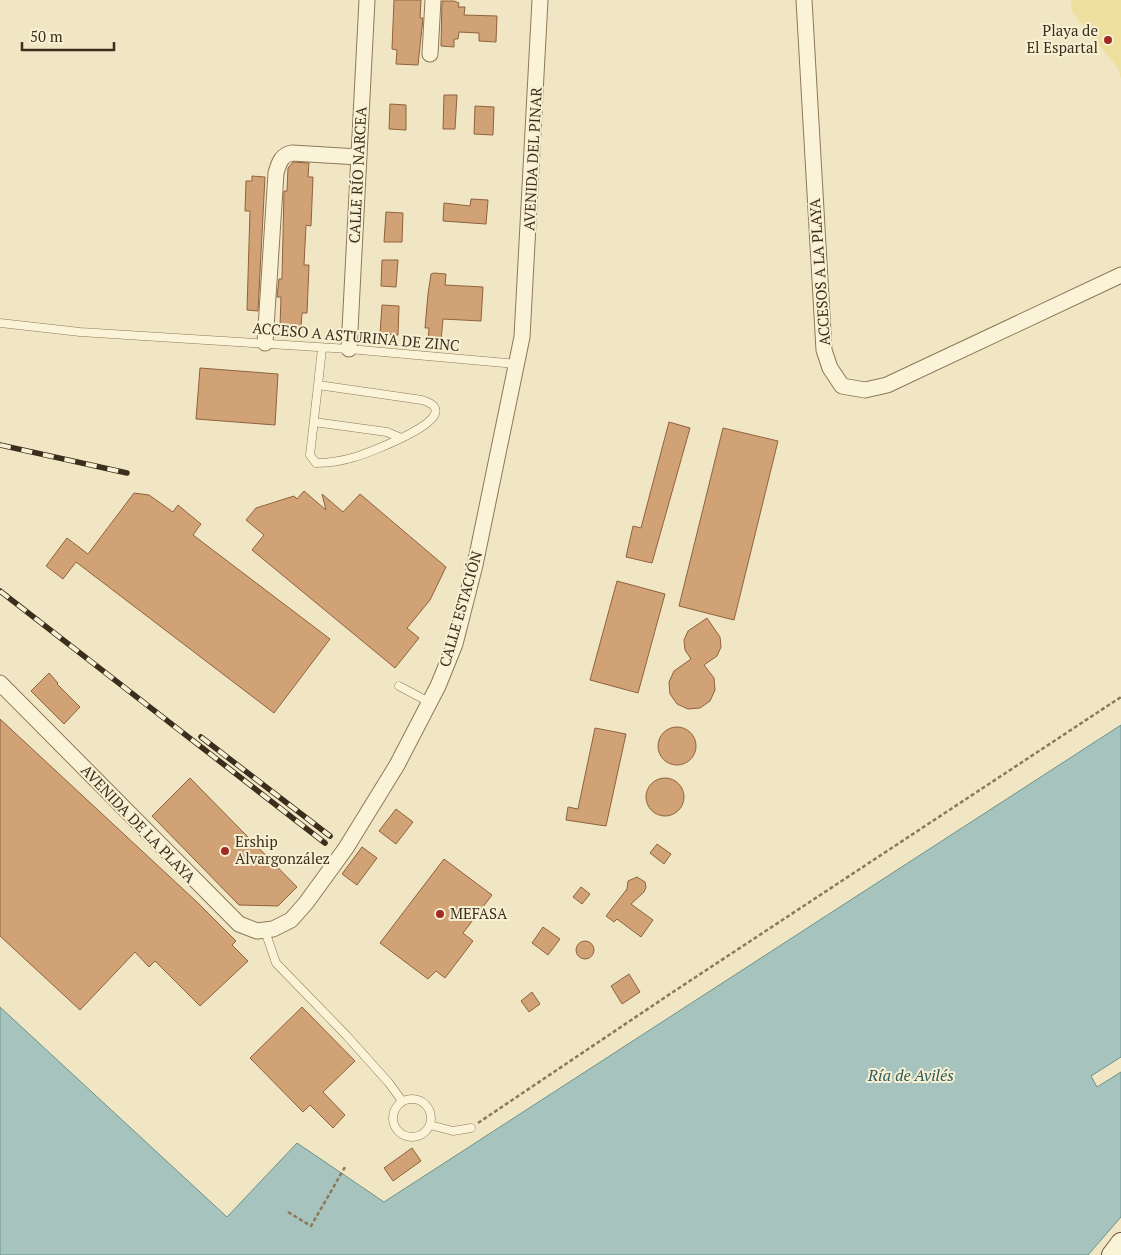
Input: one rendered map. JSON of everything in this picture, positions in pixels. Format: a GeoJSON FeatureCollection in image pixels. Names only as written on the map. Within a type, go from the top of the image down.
{"type":"FeatureCollection","features":[{"type":"Feature","properties":{"kind":"street","name":"CALLE RÍO NARCEA"},"geometry":{"type":"LineString","coordinates":[[349,349],[367,0]]}},
{"type":"Feature","properties":{"kind":"street"},"geometry":{"type":"LineString","coordinates":[[430,54],[433,0]]}},
{"type":"Feature","properties":{"kind":"street","name":"AVENIDA DEL PINAR"},"geometry":{"type":"LineString","coordinates":[[524,319],[540,0]]}},
{"type":"Feature","properties":{"kind":"street","name":"ACCESOS A LA PLAYA"},"geometry":{"type":"LineString","coordinates":[[804,0],[824,350],[830,368],[842,386],[865,390],[887,385],[1121,275]]}},
{"type":"Feature","properties":{"kind":"street"},"geometry":{"type":"LineString","coordinates":[[265,343],[276,172],[279,161],[286,154],[292,153],[359,157]]}},
{"type":"Feature","properties":{"kind":"street","name":"CALLE ESTACIÓN"},"geometry":{"type":"LineString","coordinates":[[265,931],[290,920],[306,903],[346,848],[398,765],[446,668],[464,610],[481,537],[517,364],[524,319]]}},
{"type":"Feature","properties":{"kind":"street","name":"AVENIDA DE LA PLAYA"},"geometry":{"type":"LineString","coordinates":[[0,683],[228,915],[245,928],[265,931]]}},
{"type":"Feature","properties":{"kind":"street"},"geometry":{"type":"LineString","coordinates":[[1112,1255],[1121,1243]]}},
{"type":"Feature","properties":{"kind":"lane","name":"ACCESO A ASTURINA DE ZINC"},"geometry":{"type":"LineString","coordinates":[[0,323],[80,332],[349,349],[517,364]]}},
{"type":"Feature","properties":{"kind":"lane"},"geometry":{"type":"LineString","coordinates":[[318,385],[429,402],[434,408],[432,420],[401,438],[354,458],[316,463],[312,460],[310,454],[322,348]]}},
{"type":"Feature","properties":{"kind":"lane"},"geometry":{"type":"LineString","coordinates":[[314,422],[387,432],[401,438]]}},
{"type":"Feature","properties":{"kind":"lane"},"geometry":{"type":"LineString","coordinates":[[399,686],[429,702]]}},
{"type":"Feature","properties":{"kind":"lane"},"geometry":{"type":"LineString","coordinates":[[265,931],[276,963],[346,1035],[402,1100]]}},
{"type":"Feature","properties":{"kind":"lane"},"geometry":{"type":"LineString","coordinates":[[414,1099],[427,1107],[430,1112],[430,1125],[428,1130],[416,1136],[411,1137],[400,1132],[394,1122],[397,1106],[402,1100],[414,1099]]}},
{"type":"Feature","properties":{"kind":"lane"},"geometry":{"type":"LineString","coordinates":[[430,1125],[454,1131],[471,1128]]}},
{"type":"Feature","properties":{"kind":"path"},"geometry":{"type":"LineString","coordinates":[[471,1128],[681,986],[1121,697]]}},
{"type":"Feature","properties":{"kind":"path"},"geometry":{"type":"LineString","coordinates":[[288,1212],[311,1226],[345,1167]]}},
{"type":"Feature","properties":{"kind":"sand","name":"Playa de El Espartal"},"geometry":{"type":"Polygon","coordinates":[[[1071,0],[1121,0],[1121,79],[1118,68],[1072,12],[1071,0]]]}},
{"type":"Feature","properties":{"kind":"water","name":"Ría de Avilés"},"geometry":{"type":"Polygon","coordinates":[[[1121,725],[1121,1057],[1091,1076],[1097,1087],[1121,1072],[1121,1217],[1088,1255],[0,1255],[0,1007],[227,1217],[297,1143],[384,1202],[1121,725]]]}},
{"type":"Feature","properties":{"kind":"building"},"geometry":{"type":"Polygon","coordinates":[[[394,0],[421,0],[420,18],[423,18],[418,65],[396,64],[397,50],[392,49],[394,0]]]}},
{"type":"Feature","properties":{"kind":"building"},"geometry":{"type":"Polygon","coordinates":[[[442,1],[459,3],[458,7],[465,7],[464,15],[497,16],[496,42],[479,41],[479,33],[459,32],[458,39],[454,39],[454,47],[441,46],[442,1]]]}},
{"type":"Feature","properties":{"kind":"building"},"geometry":{"type":"Polygon","coordinates":[[[444,95],[457,95],[455,129],[443,129],[444,95]]]}},
{"type":"Feature","properties":{"kind":"building"},"geometry":{"type":"Polygon","coordinates":[[[390,104],[406,105],[406,130],[389,129],[390,104]]]}},
{"type":"Feature","properties":{"kind":"building"},"geometry":{"type":"Polygon","coordinates":[[[475,106],[494,107],[493,135],[474,134],[475,106]]]}},
{"type":"Feature","properties":{"kind":"building"},"geometry":{"type":"Polygon","coordinates":[[[293,162],[309,163],[308,177],[313,177],[311,226],[306,225],[304,265],[309,265],[307,313],[302,313],[301,327],[280,326],[281,297],[277,297],[279,279],[282,279],[284,191],[287,191],[288,168],[293,162]]]}},
{"type":"Feature","properties":{"kind":"building"},"geometry":{"type":"Polygon","coordinates":[[[252,176],[265,177],[258,311],[247,310],[250,211],[245,211],[246,181],[252,181],[252,176]]]}},
{"type":"Feature","properties":{"kind":"building"},"geometry":{"type":"Polygon","coordinates":[[[471,199],[488,200],[486,224],[443,221],[444,203],[470,206],[471,199]]]}},
{"type":"Feature","properties":{"kind":"building"},"geometry":{"type":"Polygon","coordinates":[[[386,212],[403,213],[402,242],[384,242],[386,212]]]}},
{"type":"Feature","properties":{"kind":"building"},"geometry":{"type":"Polygon","coordinates":[[[382,260],[398,260],[396,287],[381,286],[382,260]]]}},
{"type":"Feature","properties":{"kind":"building"},"geometry":{"type":"Polygon","coordinates":[[[431,274],[446,274],[445,285],[483,287],[481,321],[443,319],[441,341],[428,342],[429,328],[425,328],[431,274]]]}},
{"type":"Feature","properties":{"kind":"building"},"geometry":{"type":"Polygon","coordinates":[[[382,305],[399,306],[398,335],[380,334],[382,305]]]}},
{"type":"Feature","properties":{"kind":"building"},"geometry":{"type":"Polygon","coordinates":[[[200,368],[278,374],[275,425],[196,419],[200,368]]]}},
{"type":"Feature","properties":{"kind":"building"},"geometry":{"type":"Polygon","coordinates":[[[669,422],[690,428],[652,563],[626,557],[633,526],[641,528],[669,422]]]}},
{"type":"Feature","properties":{"kind":"building"},"geometry":{"type":"Polygon","coordinates":[[[723,428],[778,441],[734,620],[679,606],[723,428]]]}},
{"type":"Feature","properties":{"kind":"building"},"geometry":{"type":"Polygon","coordinates":[[[304,491],[326,510],[322,494],[343,512],[360,494],[446,567],[430,600],[407,628],[419,638],[395,668],[252,550],[264,535],[246,520],[256,508],[294,496],[297,499],[304,491]]]}},
{"type":"Feature","properties":{"kind":"building"},"geometry":{"type":"Polygon","coordinates":[[[134,493],[149,495],[173,512],[178,505],[201,524],[193,535],[330,639],[274,713],[76,562],[63,579],[46,566],[67,538],[88,554],[134,493]]]}},
{"type":"Feature","properties":{"kind":"building"},"geometry":{"type":"Polygon","coordinates":[[[617,581],[665,594],[638,693],[590,680],[617,581]]]}},
{"type":"Feature","properties":{"kind":"building"},"geometry":{"type":"Polygon","coordinates":[[[707,618],[720,637],[721,647],[717,656],[704,665],[714,678],[715,690],[710,701],[700,708],[688,709],[677,704],[670,694],[669,682],[674,671],[691,659],[685,650],[684,640],[688,631],[707,618]]]}},
{"type":"Feature","properties":{"kind":"building"},"geometry":{"type":"Polygon","coordinates":[[[49,673],[80,707],[64,724],[31,691],[49,673]]]}},
{"type":"Feature","properties":{"kind":"building"},"geometry":{"type":"Polygon","coordinates":[[[0,719],[198,903],[236,941],[232,945],[248,961],[200,1006],[155,961],[149,967],[135,952],[80,1010],[0,936],[0,719]]]}},
{"type":"Feature","properties":{"kind":"building"},"geometry":{"type":"Polygon","coordinates":[[[677,727],[690,733],[696,746],[690,759],[677,765],[664,759],[658,746],[664,733],[677,727]]]}},
{"type":"Feature","properties":{"kind":"building"},"geometry":{"type":"Polygon","coordinates":[[[595,728],[626,734],[606,826],[566,820],[568,807],[578,809],[595,728]]]}},
{"type":"Feature","properties":{"kind":"building","name":"Ership Alvargonzález"},"geometry":{"type":"Polygon","coordinates":[[[190,778],[297,887],[278,906],[239,905],[152,816],[190,778]]]}},
{"type":"Feature","properties":{"kind":"building"},"geometry":{"type":"Polygon","coordinates":[[[665,778],[678,784],[684,797],[678,810],[665,816],[652,810],[646,797],[652,784],[665,778]]]}},
{"type":"Feature","properties":{"kind":"building"},"geometry":{"type":"Polygon","coordinates":[[[396,809],[413,822],[396,844],[379,831],[396,809]]]}},
{"type":"Feature","properties":{"kind":"building"},"geometry":{"type":"Polygon","coordinates":[[[657,844],[671,854],[664,864],[650,853],[657,844]]]}},
{"type":"Feature","properties":{"kind":"building"},"geometry":{"type":"Polygon","coordinates":[[[362,847],[377,858],[357,885],[342,874],[362,847]]]}},
{"type":"Feature","properties":{"kind":"building","name":"MEFASA"},"geometry":{"type":"Polygon","coordinates":[[[444,859],[492,895],[463,933],[473,941],[445,978],[436,971],[428,979],[380,943],[444,859]]]}},
{"type":"Feature","properties":{"kind":"building"},"geometry":{"type":"Polygon","coordinates":[[[637,877],[645,882],[646,887],[644,892],[631,904],[653,920],[641,937],[617,919],[614,922],[606,916],[627,889],[628,881],[637,877]]]}},
{"type":"Feature","properties":{"kind":"building"},"geometry":{"type":"Polygon","coordinates":[[[581,887],[590,894],[582,904],[573,897],[581,887]]]}},
{"type":"Feature","properties":{"kind":"building"},"geometry":{"type":"Polygon","coordinates":[[[543,927],[560,939],[548,955],[532,943],[543,927]]]}},
{"type":"Feature","properties":{"kind":"building"},"geometry":{"type":"Polygon","coordinates":[[[581,941],[589,941],[594,946],[592,957],[581,959],[576,954],[576,946],[581,941]]]}},
{"type":"Feature","properties":{"kind":"building"},"geometry":{"type":"Polygon","coordinates":[[[629,974],[640,992],[622,1004],[611,986],[629,974]]]}},
{"type":"Feature","properties":{"kind":"building"},"geometry":{"type":"Polygon","coordinates":[[[532,992],[540,1004],[529,1012],[521,1001],[532,992]]]}},
{"type":"Feature","properties":{"kind":"building"},"geometry":{"type":"Polygon","coordinates":[[[302,1007],[355,1061],[323,1092],[345,1115],[333,1128],[310,1105],[303,1112],[250,1058],[302,1007]]]}},
{"type":"Feature","properties":{"kind":"building"},"geometry":{"type":"Polygon","coordinates":[[[412,1148],[421,1161],[393,1181],[384,1168],[412,1148]]]}},
{"type":"Feature","properties":{"kind":"railway"},"geometry":{"type":"LineString","coordinates":[[0,445],[127,473]]}},
{"type":"Feature","properties":{"kind":"railway"},"geometry":{"type":"LineString","coordinates":[[0,591],[325,843]]}},
{"type":"Feature","properties":{"kind":"railway"},"geometry":{"type":"LineString","coordinates":[[201,737],[330,836]]}},
{"type":"Feature","properties":{"kind":"place","name":"Playa de El Espartal"},"geometry":{"type":"Point","coordinates":[1108,40]}},
{"type":"Feature","properties":{"kind":"place","name":"Ership Alvargonzález"},"geometry":{"type":"Point","coordinates":[225,851]}},
{"type":"Feature","properties":{"kind":"place","name":"MEFASA"},"geometry":{"type":"Point","coordinates":[440,914]}}]}
